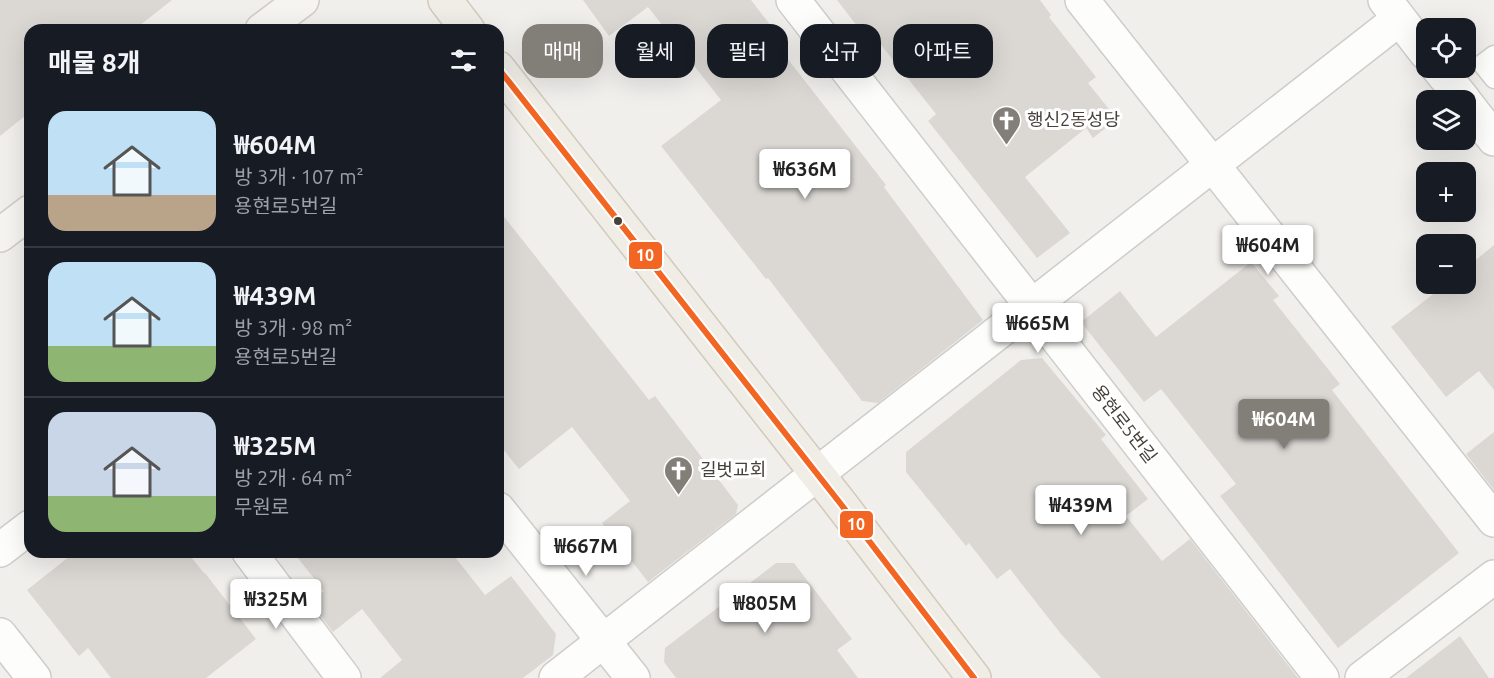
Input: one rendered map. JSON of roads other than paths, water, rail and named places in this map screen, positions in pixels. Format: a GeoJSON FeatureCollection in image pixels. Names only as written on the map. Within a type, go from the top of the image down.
{"type":"FeatureCollection","features":[{"type":"Feature","properties":{"kind":"main road"},"geometry":{"type":"LineString","coordinates":[[270,24],[302,0]]}},
{"type":"Feature","properties":{"kind":"main road"},"geometry":{"type":"LineString","coordinates":[[445,0],[463,24]]}},
{"type":"Feature","properties":{"kind":"main road"},"geometry":{"type":"LineString","coordinates":[[504,76],[974,678]]}},
{"type":"Feature","properties":{"kind":"main road"},"geometry":{"type":"LineString","coordinates":[[0,235],[24,217]]}},
{"type":"Feature","properties":{"kind":"street","name":"용현로5번길"},"geometry":{"type":"LineString","coordinates":[[793,0],[1322,678]]}},
{"type":"Feature","properties":{"kind":"street"},"geometry":{"type":"LineString","coordinates":[[1082,0],[1494,520]]}},
{"type":"Feature","properties":{"kind":"street"},"geometry":{"type":"LineString","coordinates":[[556,678],[1212,165],[1392,9],[1416,40]]}},
{"type":"Feature","properties":{"kind":"street"},"geometry":{"type":"LineString","coordinates":[[1446,78],[1455,90]]}},
{"type":"Feature","properties":{"kind":"street"},"geometry":{"type":"LineString","coordinates":[[1476,116],[1494,139]]}},
{"type":"Feature","properties":{"kind":"street"},"geometry":{"type":"LineString","coordinates":[[504,516],[633,678]]}},
{"type":"Feature","properties":{"kind":"street"},"geometry":{"type":"LineString","coordinates":[[0,550],[24,532]]}},
{"type":"Feature","properties":{"kind":"street"},"geometry":{"type":"LineString","coordinates":[[254,558],[344,678]]}},
{"type":"Feature","properties":{"kind":"street"},"geometry":{"type":"LineString","coordinates":[[1362,678],[1494,577]]}},
{"type":"Feature","properties":{"kind":"street"},"geometry":{"type":"LineString","coordinates":[[0,635],[34,678]]}},
{"type":"Feature","properties":{"kind":"lane"},"geometry":{"type":"LineString","coordinates":[[1494,55],[1482,64],[1494,79]]}},
{"type":"Feature","properties":{"kind":"place","name":"행신2동성당"},"geometry":{"type":"Point","coordinates":[1006,146]}},
{"type":"Feature","properties":{"kind":"place","name":"길벗교회"},"geometry":{"type":"Point","coordinates":[679,496]}}]}
